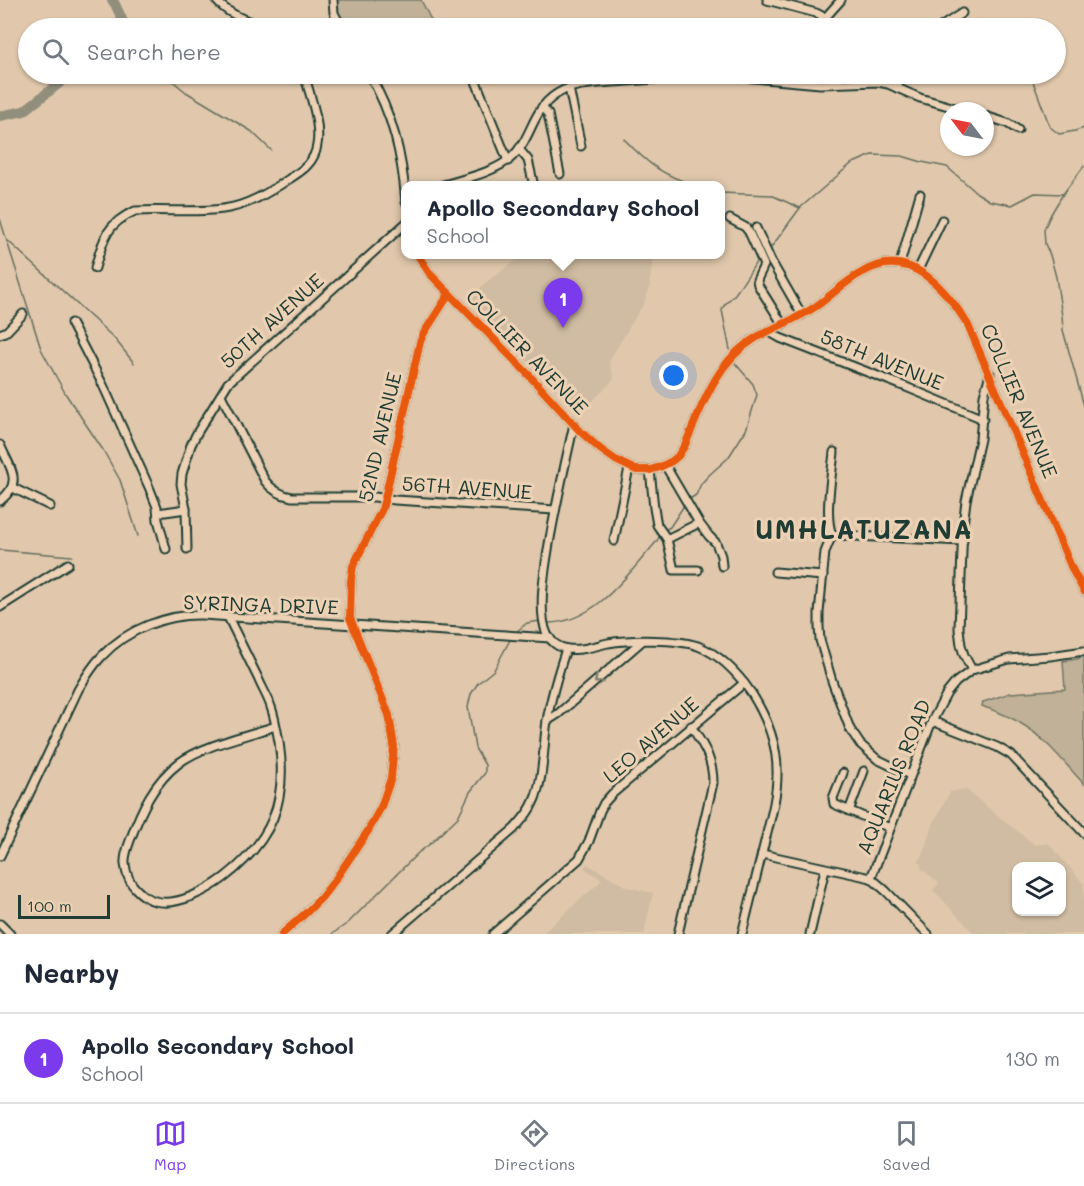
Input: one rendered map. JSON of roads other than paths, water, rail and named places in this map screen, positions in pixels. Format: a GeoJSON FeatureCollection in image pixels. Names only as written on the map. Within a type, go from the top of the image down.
{"type":"FeatureCollection","features":[{"type":"Feature","properties":{"kind":"street"},"geometry":{"type":"LineString","coordinates":[[216,0],[221,6],[244,18]]}},
{"type":"Feature","properties":{"kind":"street"},"geometry":{"type":"LineString","coordinates":[[333,0],[337,18]]}},
{"type":"Feature","properties":{"kind":"street"},"geometry":{"type":"LineString","coordinates":[[767,0],[816,13],[826,18],[841,0]]}},
{"type":"Feature","properties":{"kind":"street"},"geometry":{"type":"LineString","coordinates":[[954,18],[962,13]]}},
{"type":"Feature","properties":{"kind":"street"},"geometry":{"type":"LineString","coordinates":[[95,267],[108,232],[117,221],[126,215],[135,211],[210,210],[234,207],[261,196],[303,170],[315,153],[318,139],[307,84]]}},
{"type":"Feature","properties":{"kind":"street"},"geometry":{"type":"LineString","coordinates":[[375,84],[394,128],[403,181]]}},
{"type":"Feature","properties":{"kind":"street"},"geometry":{"type":"LineString","coordinates":[[477,84],[508,160]]}},
{"type":"Feature","properties":{"kind":"street"},"geometry":{"type":"LineString","coordinates":[[455,181],[495,168],[508,160],[519,149],[542,107],[553,96],[569,88],[590,84]]}},
{"type":"Feature","properties":{"kind":"street"},"geometry":{"type":"LineString","coordinates":[[884,84],[940,104]]}},
{"type":"Feature","properties":{"kind":"street"},"geometry":{"type":"LineString","coordinates":[[897,88],[898,84]]}},
{"type":"Feature","properties":{"kind":"street"},"geometry":{"type":"LineString","coordinates":[[569,88],[581,146]]}},
{"type":"Feature","properties":{"kind":"street"},"geometry":{"type":"LineString","coordinates":[[542,107],[548,114],[560,174]]}},
{"type":"Feature","properties":{"kind":"street"},"geometry":{"type":"LineString","coordinates":[[994,119],[1018,130]]}},
{"type":"Feature","properties":{"kind":"street"},"geometry":{"type":"LineString","coordinates":[[519,149],[528,160],[533,181]]}},
{"type":"Feature","properties":{"kind":"street"},"geometry":{"type":"LineString","coordinates":[[900,264],[920,194]]}},
{"type":"Feature","properties":{"kind":"street"},"geometry":{"type":"LineString","coordinates":[[730,219],[746,228],[764,252],[802,315]]}},
{"type":"Feature","properties":{"kind":"street"},"geometry":{"type":"LineString","coordinates":[[918,270],[942,220]]}},
{"type":"Feature","properties":{"kind":"street","name":"50TH AVENUE"},"geometry":{"type":"LineString","coordinates":[[188,549],[186,509],[181,484],[185,463],[197,433],[221,394],[232,378],[401,227]]}},
{"type":"Feature","properties":{"kind":"street"},"geometry":{"type":"LineString","coordinates":[[756,228],[764,252],[762,261],[764,267],[757,280],[758,285],[783,325]]}},
{"type":"Feature","properties":{"kind":"street","name":"COLLIER AVENUE"},"geometry":{"type":"LineString","coordinates":[[420,259],[448,294],[600,449],[617,462],[642,471],[665,465],[678,456],[715,379],[724,365],[744,345],[802,315],[863,271],[885,264],[900,264],[918,270],[938,285],[957,307],[968,325],[1073,571],[1084,591]]}},
{"type":"Feature","properties":{"kind":"street","name":"52ND AVENUE"},"geometry":{"type":"LineString","coordinates":[[352,626],[350,618],[352,572],[355,560],[382,509],[417,351],[424,333],[448,294]]}},
{"type":"Feature","properties":{"kind":"street"},"geometry":{"type":"LineString","coordinates":[[0,334],[9,330],[23,314]]}},
{"type":"Feature","properties":{"kind":"street"},"geometry":{"type":"LineString","coordinates":[[70,323],[110,400],[149,487],[157,507],[166,549]]}},
{"type":"Feature","properties":{"kind":"street","name":"58TH AVENUE"},"geometry":{"type":"LineString","coordinates":[[771,330],[780,338],[982,419]]}},
{"type":"Feature","properties":{"kind":"street"},"geometry":{"type":"LineString","coordinates":[[972,670],[964,655],[959,629],[963,541],[966,501],[980,439],[984,395],[990,374]]}},
{"type":"Feature","properties":{"kind":"street","name":"56TH AVENUE"},"geometry":{"type":"LineString","coordinates":[[221,394],[264,480],[274,491],[282,495],[375,497],[555,510]]}},
{"type":"Feature","properties":{"kind":"street"},"geometry":{"type":"LineString","coordinates":[[550,638],[546,633],[543,616],[544,576],[555,510],[574,424]]}},
{"type":"Feature","properties":{"kind":"street"},"geometry":{"type":"LineString","coordinates":[[0,445],[14,478],[13,488],[0,501]]}},
{"type":"Feature","properties":{"kind":"street"},"geometry":{"type":"LineString","coordinates":[[834,452],[829,511],[832,535],[825,552],[819,613],[820,640],[850,729],[860,744],[878,759],[910,775]]}},
{"type":"Feature","properties":{"kind":"street"},"geometry":{"type":"LineString","coordinates":[[665,465],[699,523],[716,543],[722,566]]}},
{"type":"Feature","properties":{"kind":"street"},"geometry":{"type":"LineString","coordinates":[[614,541],[629,468]]}},
{"type":"Feature","properties":{"kind":"street"},"geometry":{"type":"LineString","coordinates":[[650,470],[657,525],[667,539],[674,570],[698,570]]}},
{"type":"Feature","properties":{"kind":"street"},"geometry":{"type":"LineString","coordinates":[[13,488],[50,506]]}},
{"type":"Feature","properties":{"kind":"street"},"geometry":{"type":"LineString","coordinates":[[158,513],[186,509]]}},
{"type":"Feature","properties":{"kind":"street"},"geometry":{"type":"LineString","coordinates":[[667,539],[699,523]]}},
{"type":"Feature","properties":{"kind":"street"},"geometry":{"type":"LineString","coordinates":[[832,535],[963,541]]}},
{"type":"Feature","properties":{"kind":"street"},"geometry":{"type":"LineString","coordinates":[[0,607],[68,564]]}},
{"type":"Feature","properties":{"kind":"street"},"geometry":{"type":"LineString","coordinates":[[775,572],[823,576]]}},
{"type":"Feature","properties":{"kind":"street","name":"SYRINGA DRIVE"},"geometry":{"type":"LineString","coordinates":[[0,856],[78,690],[93,666],[103,655],[129,635],[154,623],[190,615],[518,635],[550,638],[566,649]]}},
{"type":"Feature","properties":{"kind":"street"},"geometry":{"type":"LineString","coordinates":[[228,617],[271,705],[276,726],[282,771],[278,806],[269,828],[252,853],[214,886],[170,903],[155,901],[144,896],[133,886],[125,864],[129,843],[140,814],[152,792],[178,763],[188,757],[276,726]]}},
{"type":"Feature","properties":{"kind":"street"},"geometry":{"type":"LineString","coordinates":[[282,934],[308,912],[335,880],[368,831],[381,807],[391,778],[394,746],[389,715],[352,626]]}},
{"type":"Feature","properties":{"kind":"street"},"geometry":{"type":"LineString","coordinates":[[392,934],[514,829],[533,805],[538,791],[551,695],[566,649],[625,641],[680,642],[698,646],[727,665],[744,683],[766,720],[777,761],[776,795],[742,934]]}},
{"type":"Feature","properties":{"kind":"street"},"geometry":{"type":"LineString","coordinates":[[547,721],[642,641]]}},
{"type":"Feature","properties":{"kind":"street","name":"AQUARIUS ROAD"},"geometry":{"type":"LineString","coordinates":[[871,878],[932,722],[946,693],[956,682],[972,670],[1010,659],[1084,651]]}},
{"type":"Feature","properties":{"kind":"street","name":"LEO AVENUE"},"geometry":{"type":"LineString","coordinates":[[493,934],[579,859],[604,803],[612,795],[744,683]]}},
{"type":"Feature","properties":{"kind":"street"},"geometry":{"type":"LineString","coordinates":[[932,722],[997,747],[1011,755],[1084,833]]}},
{"type":"Feature","properties":{"kind":"street"},"geometry":{"type":"LineString","coordinates":[[678,934],[713,783],[711,759],[692,726]]}},
{"type":"Feature","properties":{"kind":"street"},"geometry":{"type":"LineString","coordinates":[[849,811],[864,771]]}},
{"type":"Feature","properties":{"kind":"street"},"geometry":{"type":"LineString","coordinates":[[843,773],[833,798],[836,805],[890,828]]}},
{"type":"Feature","properties":{"kind":"street"},"geometry":{"type":"LineString","coordinates":[[762,854],[871,878],[928,934]]}},
{"type":"Feature","properties":{"kind":"street"},"geometry":{"type":"LineString","coordinates":[[810,934],[825,869]]}},
{"type":"Feature","properties":{"kind":"street"},"geometry":{"type":"LineString","coordinates":[[0,924],[10,934]]}},
{"type":"Feature","properties":{"kind":"waterway"},"geometry":{"type":"LineString","coordinates":[[112,0],[122,18]]}},
{"type":"Feature","properties":{"kind":"waterway"},"geometry":{"type":"LineString","coordinates":[[0,116],[24,111],[58,84]]}},
{"type":"Feature","properties":{"kind":"waterway"},"geometry":{"type":"LineString","coordinates":[[176,84],[251,131],[271,150]]}},
{"type":"Feature","properties":{"kind":"waterway"},"geometry":{"type":"LineString","coordinates":[[1034,84],[1050,127],[1059,134],[1084,128]]}},
{"type":"Feature","properties":{"kind":"waterway"},"geometry":{"type":"LineString","coordinates":[[624,139],[657,168],[683,181]]}},
{"type":"Feature","properties":{"kind":"waterway"},"geometry":{"type":"LineString","coordinates":[[770,249],[800,208],[851,164],[872,155],[902,156],[947,167],[990,201],[1012,205],[1035,193],[1063,194]]}},
{"type":"Feature","properties":{"kind":"waterway"},"geometry":{"type":"LineString","coordinates":[[1084,166],[1063,194],[1044,229],[1045,244],[1056,277],[1063,330],[1084,406]]}},
{"type":"Feature","properties":{"kind":"waterway"},"geometry":{"type":"LineString","coordinates":[[725,193],[771,195],[800,208]]}},
{"type":"Feature","properties":{"kind":"waterway"},"geometry":{"type":"LineString","coordinates":[[0,219],[41,349],[65,393],[120,480],[138,536]]}},
{"type":"Feature","properties":{"kind":"waterway"},"geometry":{"type":"LineString","coordinates":[[7,240],[114,338],[134,363]]}},
{"type":"Feature","properties":{"kind":"waterway"},"geometry":{"type":"LineString","coordinates":[[730,350],[722,310],[744,282],[757,260]]}},
{"type":"Feature","properties":{"kind":"waterway"},"geometry":{"type":"LineString","coordinates":[[688,500],[696,495],[701,484],[728,458],[746,430],[757,395],[753,384],[734,362]]}},
{"type":"Feature","properties":{"kind":"waterway"},"geometry":{"type":"LineString","coordinates":[[665,530],[670,527],[685,504]]}},
{"type":"Feature","properties":{"kind":"waterway"},"geometry":{"type":"LineString","coordinates":[[548,623],[565,621],[581,615],[596,605],[623,581],[660,535]]}},
{"type":"Feature","properties":{"kind":"waterway"},"geometry":{"type":"LineString","coordinates":[[0,550],[72,556]]}},
{"type":"Feature","properties":{"kind":"waterway"},"geometry":{"type":"LineString","coordinates":[[516,632],[527,623],[540,621]]}},
{"type":"Feature","properties":{"kind":"waterway"},"geometry":{"type":"LineString","coordinates":[[332,934],[348,923],[418,853],[458,817],[470,792],[485,773],[485,765],[475,748],[468,707],[471,694],[478,683],[494,670],[511,638]]}},
{"type":"Feature","properties":{"kind":"place","name":"Apollo Secondary School"},"geometry":{"type":"Point","coordinates":[563,328]}},
{"type":"Feature","properties":{"kind":"district","name":"UMHLATUZANA"},"geometry":{"type":"Point","coordinates":[864,530]}}]}
